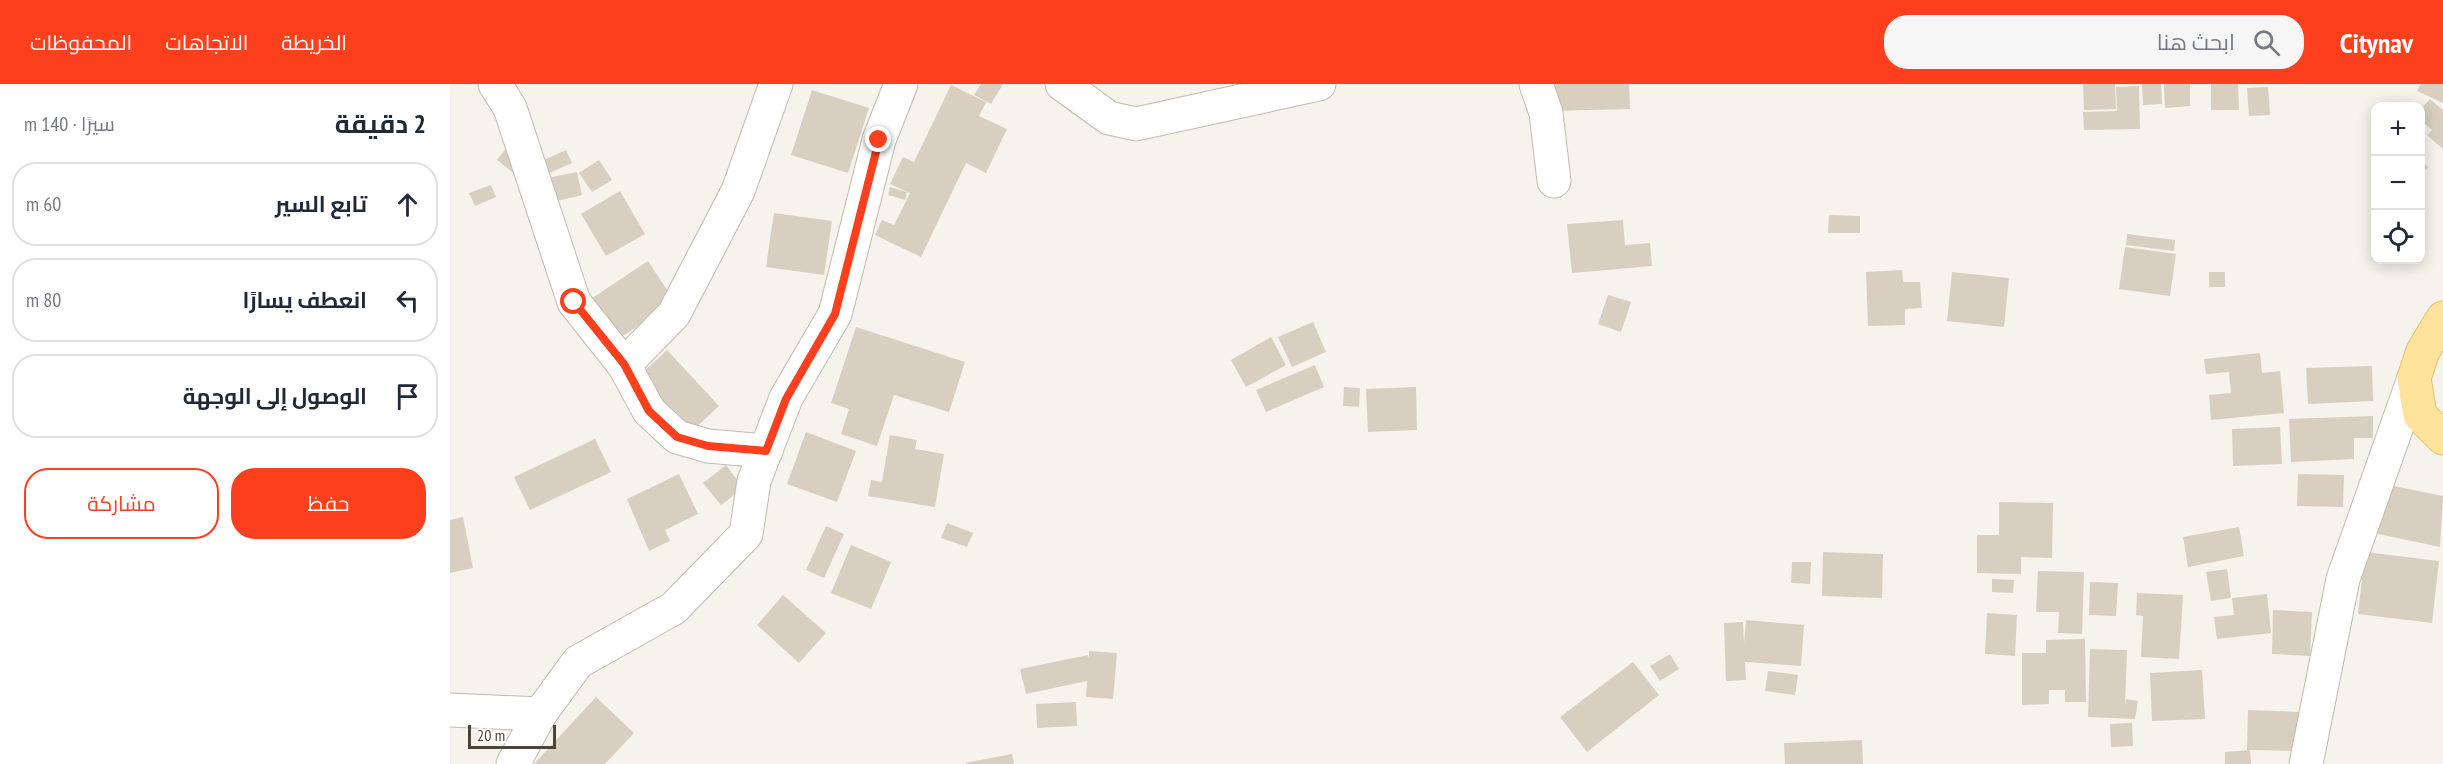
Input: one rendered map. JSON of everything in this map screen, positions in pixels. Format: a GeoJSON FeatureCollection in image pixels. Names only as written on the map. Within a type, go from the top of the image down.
{"type":"FeatureCollection","features":[{"type":"Feature","properties":{"kind":"main road"},"geometry":{"type":"LineString","coordinates":[[2443,318],[2423,351],[2414,378],[2420,415],[2438,436],[2443,438]]}},
{"type":"Feature","properties":{"kind":"street"},"geometry":{"type":"LineString","coordinates":[[495,84],[510,108],[574,302],[624,364],[649,411],[677,437],[708,446],[766,451]]}},
{"type":"Feature","properties":{"kind":"street"},"geometry":{"type":"LineString","coordinates":[[624,364],[674,314],[738,191],[776,84]]}},
{"type":"Feature","properties":{"kind":"street"},"geometry":{"type":"LineString","coordinates":[[513,764],[540,714],[578,663],[674,608],[746,534],[754,481],[786,399],[835,314],[879,140],[901,84]]}},
{"type":"Feature","properties":{"kind":"street"},"geometry":{"type":"LineString","coordinates":[[1062,84],[1109,118],[1136,124],[1319,84]]}},
{"type":"Feature","properties":{"kind":"street"},"geometry":{"type":"LineString","coordinates":[[1536,84],[1546,113],[1554,181]]}},
{"type":"Feature","properties":{"kind":"street"},"geometry":{"type":"LineString","coordinates":[[2306,764],[2343,579],[2414,378]]}},
{"type":"Feature","properties":{"kind":"street"},"geometry":{"type":"LineString","coordinates":[[450,710],[540,714]]}},
{"type":"Feature","properties":{"kind":"building"},"geometry":{"type":"Polygon","coordinates":[[[981,84],[1003,84],[991,104],[974,95],[981,84]]]}},
{"type":"Feature","properties":{"kind":"building"},"geometry":{"type":"Polygon","coordinates":[[[1552,84],[1629,84],[1630,109],[1553,111],[1552,84]]]}},
{"type":"Feature","properties":{"kind":"building"},"geometry":{"type":"Polygon","coordinates":[[[2083,84],[2115,84],[2116,109],[2084,110],[2083,84]]]}},
{"type":"Feature","properties":{"kind":"building"},"geometry":{"type":"Polygon","coordinates":[[[2142,84],[2161,84],[2162,104],[2143,105],[2142,84]]]}},
{"type":"Feature","properties":{"kind":"building"},"geometry":{"type":"Polygon","coordinates":[[[2164,84],[2190,84],[2190,106],[2165,108],[2164,84]]]}},
{"type":"Feature","properties":{"kind":"building"},"geometry":{"type":"Polygon","coordinates":[[[2211,84],[2238,84],[2239,110],[2211,110],[2211,84]]]}},
{"type":"Feature","properties":{"kind":"building"},"geometry":{"type":"Polygon","coordinates":[[[2421,84],[2443,84],[2443,103],[2417,91],[2421,84]]]}},
{"type":"Feature","properties":{"kind":"building"},"geometry":{"type":"Polygon","coordinates":[[[951,85],[986,102],[979,116],[1007,129],[986,173],[966,163],[921,257],[875,235],[882,220],[894,225],[910,193],[890,184],[903,157],[914,162],[951,85]]]}},
{"type":"Feature","properties":{"kind":"building"},"geometry":{"type":"Polygon","coordinates":[[[2139,86],[2140,129],[2084,130],[2083,112],[2117,111],[2116,87],[2139,86]]]}},
{"type":"Feature","properties":{"kind":"building"},"geometry":{"type":"Polygon","coordinates":[[[2268,87],[2270,115],[2249,116],[2247,88],[2268,87]]]}},
{"type":"Feature","properties":{"kind":"building"},"geometry":{"type":"Polygon","coordinates":[[[812,90],[869,108],[848,173],[791,155],[812,90]]]}},
{"type":"Feature","properties":{"kind":"building"},"geometry":{"type":"Polygon","coordinates":[[[2430,99],[2443,110],[2443,149],[2427,135],[2432,130],[2425,124],[2425,104],[2430,99]]]}},
{"type":"Feature","properties":{"kind":"building"},"geometry":{"type":"Polygon","coordinates":[[[507,147],[516,175],[497,160],[507,147]]]}},
{"type":"Feature","properties":{"kind":"building"},"geometry":{"type":"Polygon","coordinates":[[[566,150],[572,163],[549,173],[544,160],[566,150]]]}},
{"type":"Feature","properties":{"kind":"building"},"geometry":{"type":"Polygon","coordinates":[[[599,160],[612,180],[592,192],[579,173],[599,160]]]}},
{"type":"Feature","properties":{"kind":"building"},"geometry":{"type":"Polygon","coordinates":[[[577,172],[582,195],[553,202],[547,178],[577,172]]]}},
{"type":"Feature","properties":{"kind":"building"},"geometry":{"type":"Polygon","coordinates":[[[491,185],[496,197],[475,206],[469,193],[491,185]]]}},
{"type":"Feature","properties":{"kind":"building"},"geometry":{"type":"Polygon","coordinates":[[[890,187],[907,192],[905,200],[888,195],[890,187]]]}},
{"type":"Feature","properties":{"kind":"building"},"geometry":{"type":"Polygon","coordinates":[[[620,191],[645,234],[606,256],[581,214],[620,191]]]}},
{"type":"Feature","properties":{"kind":"building"},"geometry":{"type":"Polygon","coordinates":[[[774,213],[832,221],[824,275],[766,267],[774,213]]]}},
{"type":"Feature","properties":{"kind":"building"},"geometry":{"type":"Polygon","coordinates":[[[1829,215],[1860,216],[1860,233],[1828,233],[1829,215]]]}},
{"type":"Feature","properties":{"kind":"building"},"geometry":{"type":"Polygon","coordinates":[[[1623,220],[1625,245],[1650,243],[1652,266],[1572,273],[1567,224],[1623,220]]]}},
{"type":"Feature","properties":{"kind":"building"},"geometry":{"type":"Polygon","coordinates":[[[2127,234],[2175,240],[2174,251],[2126,245],[2127,234]]]}},
{"type":"Feature","properties":{"kind":"building"},"geometry":{"type":"Polygon","coordinates":[[[2125,247],[2176,254],[2170,296],[2119,289],[2125,247]]]}},
{"type":"Feature","properties":{"kind":"building"},"geometry":{"type":"Polygon","coordinates":[[[648,261],[675,302],[618,339],[591,299],[648,261]]]}},
{"type":"Feature","properties":{"kind":"building"},"geometry":{"type":"Polygon","coordinates":[[[1902,270],[1903,282],[1920,282],[1922,308],[1905,309],[1905,325],[1868,326],[1866,272],[1902,270]]]}},
{"type":"Feature","properties":{"kind":"building"},"geometry":{"type":"Polygon","coordinates":[[[1952,272],[2009,278],[2004,327],[1947,321],[1952,272]]]}},
{"type":"Feature","properties":{"kind":"building"},"geometry":{"type":"Polygon","coordinates":[[[2209,272],[2225,272],[2225,287],[2209,287],[2209,272]]]}},
{"type":"Feature","properties":{"kind":"building"},"geometry":{"type":"Polygon","coordinates":[[[1608,295],[1631,302],[1621,332],[1598,324],[1608,295]]]}},
{"type":"Feature","properties":{"kind":"building"},"geometry":{"type":"Polygon","coordinates":[[[1313,322],[1326,352],[1292,367],[1278,337],[1313,322]]]}},
{"type":"Feature","properties":{"kind":"building"},"geometry":{"type":"Polygon","coordinates":[[[856,327],[965,362],[949,412],[894,395],[877,446],[841,434],[849,409],[831,403],[856,327]]]}},
{"type":"Feature","properties":{"kind":"building"},"geometry":{"type":"Polygon","coordinates":[[[1271,337],[1286,365],[1246,387],[1231,360],[1271,337]]]}},
{"type":"Feature","properties":{"kind":"building"},"geometry":{"type":"Polygon","coordinates":[[[667,350],[719,406],[689,434],[637,378],[667,350]]]}},
{"type":"Feature","properties":{"kind":"building"},"geometry":{"type":"Polygon","coordinates":[[[2260,353],[2262,373],[2280,371],[2284,413],[2211,420],[2209,395],[2231,393],[2229,372],[2206,374],[2204,359],[2260,353]]]}},
{"type":"Feature","properties":{"kind":"building"},"geometry":{"type":"Polygon","coordinates":[[[1315,365],[1324,387],[1266,412],[1256,390],[1315,365]]]}},
{"type":"Feature","properties":{"kind":"building"},"geometry":{"type":"Polygon","coordinates":[[[2372,366],[2373,401],[2308,404],[2306,368],[2372,366]]]}},
{"type":"Feature","properties":{"kind":"building"},"geometry":{"type":"Polygon","coordinates":[[[1344,387],[1360,388],[1359,407],[1343,406],[1344,387]]]}},
{"type":"Feature","properties":{"kind":"building"},"geometry":{"type":"Polygon","coordinates":[[[1416,387],[1417,430],[1368,432],[1366,389],[1416,387]]]}},
{"type":"Feature","properties":{"kind":"building"},"geometry":{"type":"Polygon","coordinates":[[[2373,416],[2373,438],[2354,438],[2354,459],[2291,462],[2289,419],[2373,416]]]}},
{"type":"Feature","properties":{"kind":"building"},"geometry":{"type":"Polygon","coordinates":[[[2280,427],[2282,464],[2233,466],[2232,429],[2280,427]]]}},
{"type":"Feature","properties":{"kind":"building"},"geometry":{"type":"Polygon","coordinates":[[[806,432],[856,451],[837,502],[787,484],[806,432]]]}},
{"type":"Feature","properties":{"kind":"building"},"geometry":{"type":"Polygon","coordinates":[[[890,435],[917,440],[915,449],[944,454],[935,507],[868,496],[871,480],[882,482],[890,435]]]}},
{"type":"Feature","properties":{"kind":"building"},"geometry":{"type":"Polygon","coordinates":[[[595,439],[611,472],[530,510],[514,477],[595,439]]]}},
{"type":"Feature","properties":{"kind":"building"},"geometry":{"type":"Polygon","coordinates":[[[726,465],[743,488],[721,505],[703,483],[726,465]]]}},
{"type":"Feature","properties":{"kind":"building"},"geometry":{"type":"Polygon","coordinates":[[[679,474],[698,514],[665,530],[670,541],[649,551],[627,499],[679,474]]]}},
{"type":"Feature","properties":{"kind":"building"},"geometry":{"type":"Polygon","coordinates":[[[2298,474],[2344,475],[2343,507],[2297,506],[2298,474]]]}},
{"type":"Feature","properties":{"kind":"building"},"geometry":{"type":"Polygon","coordinates":[[[2379,483],[2443,496],[2440,547],[2369,532],[2379,483]]]}},
{"type":"Feature","properties":{"kind":"building"},"geometry":{"type":"Polygon","coordinates":[[[1999,502],[2053,503],[2052,558],[2021,557],[2021,574],[1977,573],[1977,535],[1999,535],[1999,502]]]}},
{"type":"Feature","properties":{"kind":"building"},"geometry":{"type":"Polygon","coordinates":[[[463,517],[473,568],[450,573],[450,520],[463,517]]]}},
{"type":"Feature","properties":{"kind":"building"},"geometry":{"type":"Polygon","coordinates":[[[947,523],[973,533],[967,547],[941,538],[947,523]]]}},
{"type":"Feature","properties":{"kind":"building"},"geometry":{"type":"Polygon","coordinates":[[[826,526],[844,534],[824,578],[806,570],[826,526]]]}},
{"type":"Feature","properties":{"kind":"building"},"geometry":{"type":"Polygon","coordinates":[[[2239,527],[2244,556],[2188,567],[2183,537],[2239,527]]]}},
{"type":"Feature","properties":{"kind":"building"},"geometry":{"type":"Polygon","coordinates":[[[851,545],[891,562],[871,609],[831,593],[851,545]]]}},
{"type":"Feature","properties":{"kind":"building"},"geometry":{"type":"Polygon","coordinates":[[[1823,552],[1883,554],[1882,598],[1822,596],[1823,552]]]}},
{"type":"Feature","properties":{"kind":"building"},"geometry":{"type":"Polygon","coordinates":[[[2365,552],[2439,561],[2432,623],[2358,614],[2365,552]]]}},
{"type":"Feature","properties":{"kind":"building"},"geometry":{"type":"Polygon","coordinates":[[[1792,562],[1811,562],[1810,584],[1791,583],[1792,562]]]}},
{"type":"Feature","properties":{"kind":"building"},"geometry":{"type":"Polygon","coordinates":[[[2227,569],[2231,598],[2211,601],[2206,572],[2227,569]]]}},
{"type":"Feature","properties":{"kind":"building"},"geometry":{"type":"Polygon","coordinates":[[[2038,571],[2084,572],[2082,634],[2058,633],[2059,612],[2036,612],[2038,571]]]}},
{"type":"Feature","properties":{"kind":"building"},"geometry":{"type":"Polygon","coordinates":[[[1992,579],[2014,580],[2013,593],[1992,592],[1992,579]]]}},
{"type":"Feature","properties":{"kind":"building"},"geometry":{"type":"Polygon","coordinates":[[[2090,582],[2118,583],[2116,616],[2089,615],[2090,582]]]}},
{"type":"Feature","properties":{"kind":"building"},"geometry":{"type":"Polygon","coordinates":[[[2137,593],[2183,595],[2179,659],[2141,657],[2143,616],[2136,615],[2137,593]]]}},
{"type":"Feature","properties":{"kind":"building"},"geometry":{"type":"Polygon","coordinates":[[[2267,594],[2271,633],[2217,639],[2214,617],[2234,615],[2232,598],[2267,594]]]}},
{"type":"Feature","properties":{"kind":"building"},"geometry":{"type":"Polygon","coordinates":[[[783,595],[826,633],[799,663],[757,625],[783,595]]]}},
{"type":"Feature","properties":{"kind":"building"},"geometry":{"type":"Polygon","coordinates":[[[2273,610],[2312,612],[2310,656],[2272,654],[2273,610]]]}},
{"type":"Feature","properties":{"kind":"building"},"geometry":{"type":"Polygon","coordinates":[[[1987,613],[2017,615],[2015,656],[1985,654],[1987,613]]]}},
{"type":"Feature","properties":{"kind":"building"},"geometry":{"type":"Polygon","coordinates":[[[1746,620],[1804,625],[1801,666],[1745,662],[1746,680],[1726,681],[1724,623],[1743,622],[1744,643],[1746,620]]]}},
{"type":"Feature","properties":{"kind":"building"},"geometry":{"type":"Polygon","coordinates":[[[2085,639],[2086,702],[2065,702],[2065,690],[2049,690],[2049,704],[2022,705],[2022,653],[2046,653],[2046,640],[2085,639]]]}},
{"type":"Feature","properties":{"kind":"building"},"geometry":{"type":"Polygon","coordinates":[[[2090,649],[2127,650],[2125,707],[2126,699],[2138,701],[2135,719],[2088,717],[2090,649]]]}},
{"type":"Feature","properties":{"kind":"building"},"geometry":{"type":"Polygon","coordinates":[[[1089,651],[1117,653],[1113,699],[1086,697],[1087,681],[1026,694],[1020,669],[1088,655],[1089,658],[1089,651]]]}},
{"type":"Feature","properties":{"kind":"building"},"geometry":{"type":"Polygon","coordinates":[[[1670,654],[1679,669],[1660,681],[1650,666],[1670,654]]]}},
{"type":"Feature","properties":{"kind":"building"},"geometry":{"type":"Polygon","coordinates":[[[1633,662],[1659,695],[1587,752],[1560,717],[1633,662]]]}},
{"type":"Feature","properties":{"kind":"building"},"geometry":{"type":"Polygon","coordinates":[[[2202,670],[2205,719],[2152,721],[2150,673],[2202,670]]]}},
{"type":"Feature","properties":{"kind":"building"},"geometry":{"type":"Polygon","coordinates":[[[1768,671],[1798,675],[1795,695],[1765,691],[1768,671]]]}},
{"type":"Feature","properties":{"kind":"building"},"geometry":{"type":"Polygon","coordinates":[[[596,697],[634,733],[605,764],[534,764],[596,697]]]}},
{"type":"Feature","properties":{"kind":"building"},"geometry":{"type":"Polygon","coordinates":[[[1076,702],[1077,726],[1037,728],[1036,704],[1076,702]]]}},
{"type":"Feature","properties":{"kind":"building"},"geometry":{"type":"Polygon","coordinates":[[[2248,710],[2299,712],[2297,751],[2247,750],[2248,710]]]}},
{"type":"Feature","properties":{"kind":"building"},"geometry":{"type":"Polygon","coordinates":[[[2132,723],[2133,746],[2111,747],[2110,724],[2132,723]]]}},
{"type":"Feature","properties":{"kind":"building"},"geometry":{"type":"Polygon","coordinates":[[[1862,740],[1863,764],[1785,764],[1784,743],[1862,740]]]}},
{"type":"Feature","properties":{"kind":"building"},"geometry":{"type":"Polygon","coordinates":[[[2250,750],[2251,764],[2225,764],[2225,752],[2250,750]]]}},
{"type":"Feature","properties":{"kind":"building"},"geometry":{"type":"Polygon","coordinates":[[[1012,754],[1014,764],[965,763],[1012,754]]]}},
{"type":"Feature","properties":{"kind":"route"},"geometry":{"type":"LineString","coordinates":[[574,302],[624,364],[649,411],[677,437],[708,446],[766,451],[786,399],[835,314],[879,140]]}}]}
